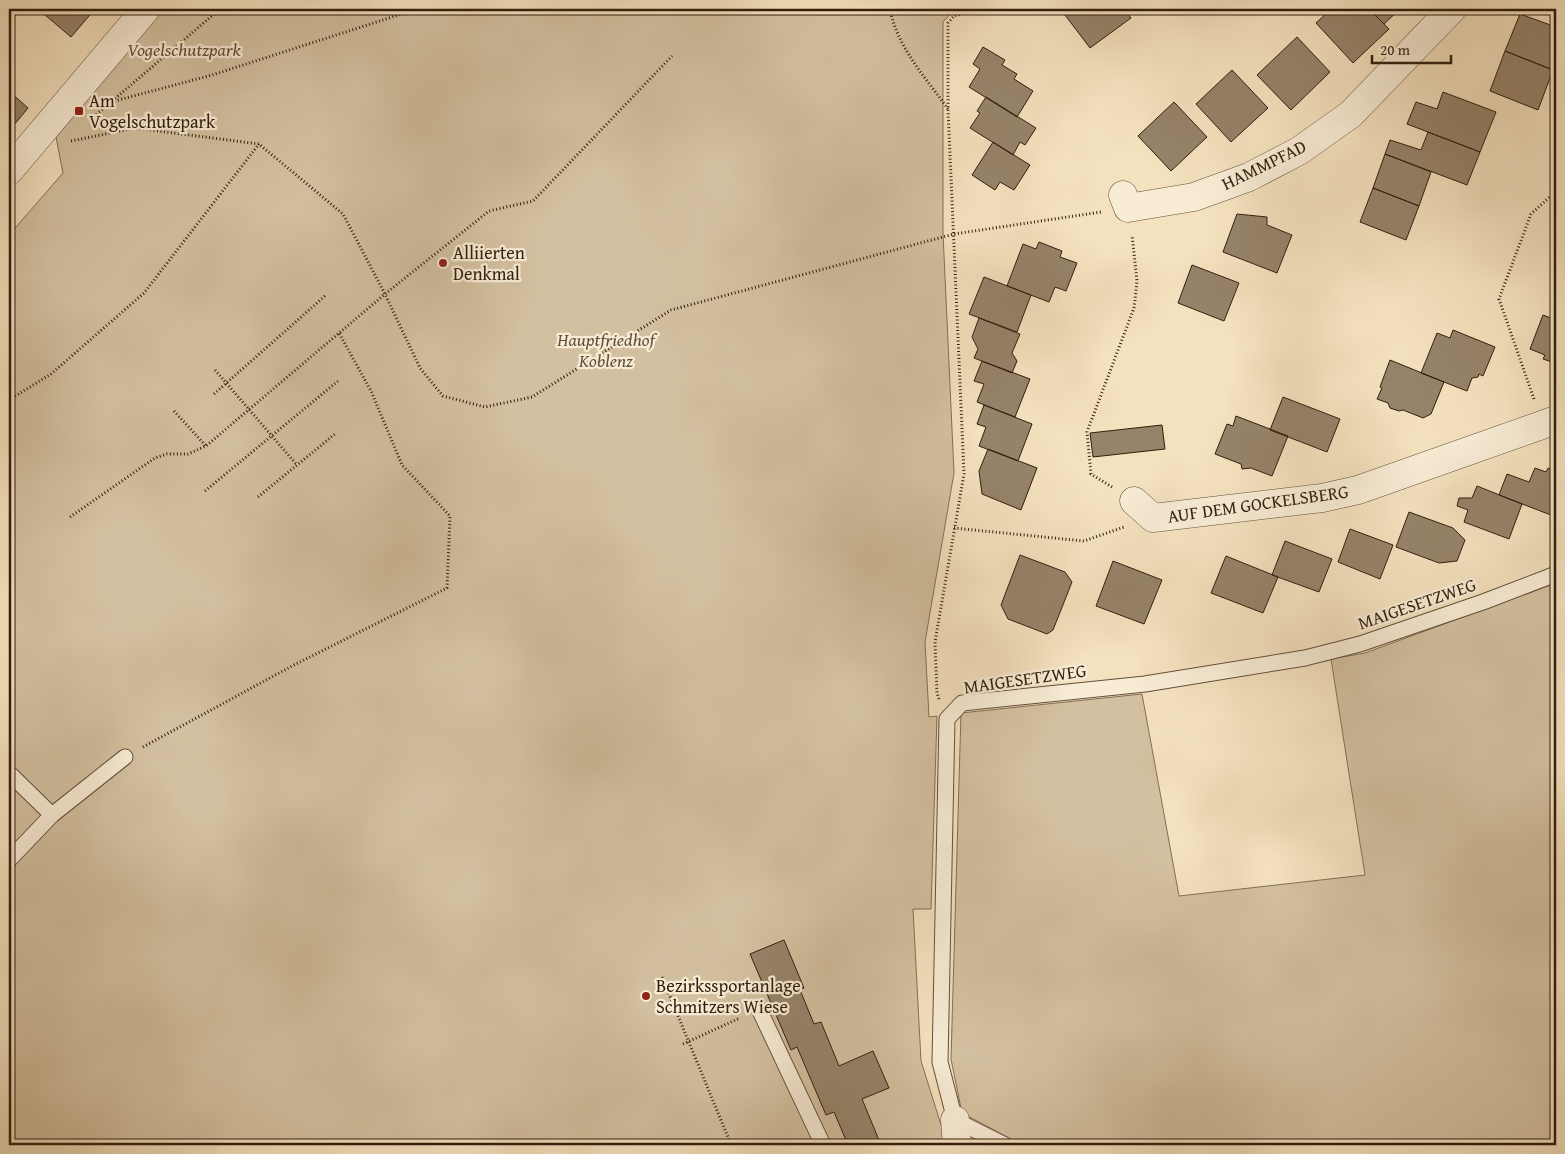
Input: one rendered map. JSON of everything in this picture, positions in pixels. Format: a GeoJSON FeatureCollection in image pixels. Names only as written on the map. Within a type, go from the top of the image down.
{"type":"FeatureCollection","features":[{"type":"Feature","properties":{"kind":"street"},"geometry":{"type":"LineString","coordinates":[[9,171],[146,9]]}},
{"type":"Feature","properties":{"kind":"street","name":"HAMMPFAD"},"geometry":{"type":"LineString","coordinates":[[1126,202],[1194,197],[1249,177],[1299,151],[1351,114],[1452,9]]}},
{"type":"Feature","properties":{"kind":"street","name":"AUF DEM GOCKELSBERG"},"geometry":{"type":"LineString","coordinates":[[1143,509],[1322,498],[1358,490],[1556,420]]}},
{"type":"Feature","properties":{"kind":"lane","name":"MAIGESETZWEG"},"geometry":{"type":"LineString","coordinates":[[947,719],[962,703],[1145,684],[1304,658],[1360,644],[1483,602],[1556,574]]}},
{"type":"Feature","properties":{"kind":"lane"},"geometry":{"type":"LineString","coordinates":[[947,719],[940,1062],[956,1133],[1005,1145]]}},
{"type":"Feature","properties":{"kind":"lane"},"geometry":{"type":"LineString","coordinates":[[9,860],[52,815],[125,757]]}},
{"type":"Feature","properties":{"kind":"lane"},"geometry":{"type":"LineString","coordinates":[[9,773],[52,815]]}},
{"type":"Feature","properties":{"kind":"lane"},"geometry":{"type":"LineString","coordinates":[[758,1009],[823,1145]]}},
{"type":"Feature","properties":{"kind":"path"},"geometry":{"type":"LineString","coordinates":[[84,125],[220,9]]}},
{"type":"Feature","properties":{"kind":"path"},"geometry":{"type":"LineString","coordinates":[[111,102],[212,75],[417,9]]}},
{"type":"Feature","properties":{"kind":"path"},"geometry":{"type":"LineString","coordinates":[[890,9],[892,21],[909,56],[948,109]]}},
{"type":"Feature","properties":{"kind":"path"},"geometry":{"type":"LineString","coordinates":[[947,719],[937,693],[935,642],[964,474],[948,109],[948,23],[954,16],[980,9]]}},
{"type":"Feature","properties":{"kind":"path"},"geometry":{"type":"LineString","coordinates":[[70,517],[155,458],[167,454],[188,454],[206,446],[385,294],[489,210],[533,201],[672,56]]}},
{"type":"Feature","properties":{"kind":"path"},"geometry":{"type":"LineString","coordinates":[[70,137],[63,142],[135,128],[260,144],[343,214],[385,294],[420,368],[443,396],[485,407],[532,397],[671,310],[954,234],[1126,202],[1137,281],[1134,308],[1086,432],[1091,474],[1143,509],[1084,541],[954,528]]}},
{"type":"Feature","properties":{"kind":"path"},"geometry":{"type":"LineString","coordinates":[[9,400],[51,374],[144,293],[260,144]]}},
{"type":"Feature","properties":{"kind":"path"},"geometry":{"type":"LineString","coordinates":[[1534,397],[1499,299],[1531,214],[1556,191]]}},
{"type":"Feature","properties":{"kind":"path"},"geometry":{"type":"LineString","coordinates":[[214,394],[326,295]]}},
{"type":"Feature","properties":{"kind":"path"},"geometry":{"type":"LineString","coordinates":[[125,757],[292,666],[447,588],[450,516],[402,465],[371,390],[339,333]]}},
{"type":"Feature","properties":{"kind":"path"},"geometry":{"type":"LineString","coordinates":[[215,370],[297,465]]}},
{"type":"Feature","properties":{"kind":"path"},"geometry":{"type":"LineString","coordinates":[[205,491],[338,381]]}},
{"type":"Feature","properties":{"kind":"path"},"geometry":{"type":"LineString","coordinates":[[174,412],[206,446]]}},
{"type":"Feature","properties":{"kind":"path"},"geometry":{"type":"LineString","coordinates":[[258,497],[334,434]]}},
{"type":"Feature","properties":{"kind":"path"},"geometry":{"type":"LineString","coordinates":[[662,977],[730,1142]]}},
{"type":"Feature","properties":{"kind":"path"},"geometry":{"type":"LineString","coordinates":[[683,1044],[758,1009]]}},
{"type":"Feature","properties":{"kind":"green space","name":"Hauptfriedhof Koblenz"},"geometry":{"type":"Polygon","coordinates":[[[164,9],[955,9],[943,22],[943,233],[954,473],[925,642],[929,717],[937,716],[931,909],[913,909],[921,1061],[942,1128],[943,1145],[9,1145],[9,235],[63,173],[56,137],[164,9]]]}},
{"type":"Feature","properties":{"kind":"green space"},"geometry":{"type":"Polygon","coordinates":[[[1556,583],[1556,1145],[1022,1145],[962,1113],[951,1059],[961,713],[1142,694],[1179,896],[1365,875],[1331,659],[1365,653],[1556,583]]]}},
{"type":"Feature","properties":{"kind":"building"},"geometry":{"type":"Polygon","coordinates":[[[38,9],[95,9],[71,37],[38,9]]]}},
{"type":"Feature","properties":{"kind":"building"},"geometry":{"type":"Polygon","coordinates":[[[1065,9],[1124,9],[1131,18],[1090,48],[1062,11],[1065,9]]]}},
{"type":"Feature","properties":{"kind":"building"},"geometry":{"type":"Polygon","coordinates":[[[1337,9],[1369,9],[1389,29],[1353,63],[1316,23],[1329,11],[1332,14],[1337,9]]]}},
{"type":"Feature","properties":{"kind":"building"},"geometry":{"type":"Polygon","coordinates":[[[1369,9],[1400,9],[1384,24],[1369,9]]]}},
{"type":"Feature","properties":{"kind":"building"},"geometry":{"type":"Polygon","coordinates":[[[1520,14],[1556,27],[1556,63],[1553,70],[1505,51],[1520,14]]]}},
{"type":"Feature","properties":{"kind":"building"},"geometry":{"type":"Polygon","coordinates":[[[1297,37],[1330,72],[1291,110],[1257,75],[1297,37]]]}},
{"type":"Feature","properties":{"kind":"building"},"geometry":{"type":"Polygon","coordinates":[[[983,47],[1005,60],[1002,65],[1017,74],[1014,79],[1033,91],[1017,117],[969,87],[980,69],[973,64],[983,47]]]}},
{"type":"Feature","properties":{"kind":"building"},"geometry":{"type":"Polygon","coordinates":[[[1505,51],[1553,70],[1538,110],[1490,91],[1505,51]]]}},
{"type":"Feature","properties":{"kind":"building"},"geometry":{"type":"Polygon","coordinates":[[[1232,70],[1268,108],[1231,142],[1196,104],[1232,70]]]}},
{"type":"Feature","properties":{"kind":"building"},"geometry":{"type":"Polygon","coordinates":[[[9,91],[28,108],[9,131],[9,91]]]}},
{"type":"Feature","properties":{"kind":"building"},"geometry":{"type":"Polygon","coordinates":[[[1443,92],[1496,112],[1480,152],[1407,124],[1416,102],[1437,109],[1443,92]]]}},
{"type":"Feature","properties":{"kind":"building"},"geometry":{"type":"Polygon","coordinates":[[[986,97],[1036,128],[1025,145],[1020,142],[1013,155],[970,128],[980,113],[977,111],[986,97]]]}},
{"type":"Feature","properties":{"kind":"building"},"geometry":{"type":"Polygon","coordinates":[[[1174,102],[1207,137],[1171,171],[1138,136],[1174,102]]]}},
{"type":"Feature","properties":{"kind":"building"},"geometry":{"type":"Polygon","coordinates":[[[1428,132],[1480,152],[1467,185],[1385,154],[1390,140],[1421,150],[1428,132]]]}},
{"type":"Feature","properties":{"kind":"building"},"geometry":{"type":"Polygon","coordinates":[[[993,142],[1030,165],[1014,190],[1000,182],[995,190],[972,175],[993,142]]]}},
{"type":"Feature","properties":{"kind":"building"},"geometry":{"type":"Polygon","coordinates":[[[1385,154],[1431,172],[1419,206],[1373,188],[1385,154]]]}},
{"type":"Feature","properties":{"kind":"building"},"geometry":{"type":"Polygon","coordinates":[[[1373,188],[1419,206],[1406,240],[1360,222],[1373,188]]]}},
{"type":"Feature","properties":{"kind":"building"},"geometry":{"type":"Polygon","coordinates":[[[1237,214],[1267,217],[1267,225],[1292,235],[1277,273],[1223,252],[1237,214]]]}},
{"type":"Feature","properties":{"kind":"building"},"geometry":{"type":"Polygon","coordinates":[[[1039,242],[1062,251],[1060,257],[1077,263],[1066,291],[1055,287],[1049,302],[1007,286],[1023,244],[1036,249],[1039,242]]]}},
{"type":"Feature","properties":{"kind":"building"},"geometry":{"type":"Polygon","coordinates":[[[1192,265],[1239,283],[1224,321],[1178,303],[1192,265]]]}},
{"type":"Feature","properties":{"kind":"building"},"geometry":{"type":"Polygon","coordinates":[[[984,277],[1031,295],[1017,332],[969,314],[984,277]]]}},
{"type":"Feature","properties":{"kind":"building"},"geometry":{"type":"Polygon","coordinates":[[[1543,315],[1556,320],[1555,363],[1543,359],[1545,355],[1530,349],[1543,315]]]}},
{"type":"Feature","properties":{"kind":"building"},"geometry":{"type":"Polygon","coordinates":[[[979,318],[1020,334],[1012,353],[1017,361],[1012,373],[974,358],[978,349],[972,337],[979,318]]]}},
{"type":"Feature","properties":{"kind":"building"},"geometry":{"type":"Polygon","coordinates":[[[1453,330],[1495,347],[1483,376],[1479,374],[1478,377],[1472,378],[1467,391],[1421,373],[1437,333],[1450,338],[1453,330]]]}},
{"type":"Feature","properties":{"kind":"building"},"geometry":{"type":"Polygon","coordinates":[[[1390,360],[1444,382],[1431,414],[1423,418],[1403,410],[1399,411],[1390,408],[1388,403],[1377,399],[1390,360]]]}},
{"type":"Feature","properties":{"kind":"building"},"geometry":{"type":"Polygon","coordinates":[[[982,361],[1030,379],[1015,417],[977,402],[984,384],[974,381],[982,361]]]}},
{"type":"Feature","properties":{"kind":"building"},"geometry":{"type":"Polygon","coordinates":[[[1283,397],[1340,419],[1327,452],[1270,430],[1283,397]]]}},
{"type":"Feature","properties":{"kind":"building"},"geometry":{"type":"Polygon","coordinates":[[[984,405],[1032,424],[1018,461],[979,446],[986,427],[977,424],[984,405]]]}},
{"type":"Feature","properties":{"kind":"building"},"geometry":{"type":"Polygon","coordinates":[[[1236,416],[1288,436],[1272,476],[1251,468],[1242,469],[1241,464],[1215,454],[1227,424],[1233,426],[1236,416]]]}},
{"type":"Feature","properties":{"kind":"building"},"geometry":{"type":"Polygon","coordinates":[[[1162,425],[1165,449],[1093,457],[1090,433],[1162,425]]]}},
{"type":"Feature","properties":{"kind":"building"},"geometry":{"type":"Polygon","coordinates":[[[988,449],[1037,468],[1021,510],[982,494],[979,471],[988,449]]]}},
{"type":"Feature","properties":{"kind":"building"},"geometry":{"type":"Polygon","coordinates":[[[1535,468],[1546,472],[1548,468],[1556,472],[1556,517],[1499,495],[1507,474],[1529,482],[1535,468]]]}},
{"type":"Feature","properties":{"kind":"building"},"geometry":{"type":"Polygon","coordinates":[[[1477,486],[1522,504],[1509,539],[1464,522],[1468,510],[1457,506],[1459,498],[1472,498],[1477,486]]]}},
{"type":"Feature","properties":{"kind":"building"},"geometry":{"type":"Polygon","coordinates":[[[1409,512],[1453,528],[1465,540],[1457,561],[1439,563],[1396,547],[1409,512]]]}},
{"type":"Feature","properties":{"kind":"building"},"geometry":{"type":"Polygon","coordinates":[[[1350,529],[1393,545],[1380,579],[1338,562],[1350,529]]]}},
{"type":"Feature","properties":{"kind":"building"},"geometry":{"type":"Polygon","coordinates":[[[1285,541],[1332,559],[1319,592],[1272,575],[1285,541]]]}},
{"type":"Feature","properties":{"kind":"building"},"geometry":{"type":"Polygon","coordinates":[[[1020,555],[1065,572],[1072,582],[1053,630],[1047,634],[1008,619],[1001,605],[1020,555]]]}},
{"type":"Feature","properties":{"kind":"building"},"geometry":{"type":"Polygon","coordinates":[[[1226,556],[1278,577],[1263,613],[1211,593],[1226,556]]]}},
{"type":"Feature","properties":{"kind":"building"},"geometry":{"type":"Polygon","coordinates":[[[1113,561],[1162,580],[1144,624],[1096,606],[1113,561]]]}},
{"type":"Feature","properties":{"kind":"building"},"geometry":{"type":"Polygon","coordinates":[[[784,940],[804,988],[800,990],[814,1024],[821,1022],[839,1066],[873,1051],[889,1088],[862,1099],[881,1145],[848,1145],[834,1112],[826,1115],[797,1047],[791,1050],[750,954],[784,940]]]}},
{"type":"Feature","properties":{"kind":"place","name":"Am Vogelschutzpark"},"geometry":{"type":"Point","coordinates":[79,111]}},
{"type":"Feature","properties":{"kind":"place","name":"Alliierten Denkmal"},"geometry":{"type":"Point","coordinates":[443,263]}},
{"type":"Feature","properties":{"kind":"place","name":"Bezirkssportanlage Schmitzers Wiese"},"geometry":{"type":"Point","coordinates":[646,996]}},
{"type":"Feature","properties":{"kind":"park label","name":"Vogelschutzpark"},"geometry":{"type":"Point","coordinates":[184,50]}}]}
